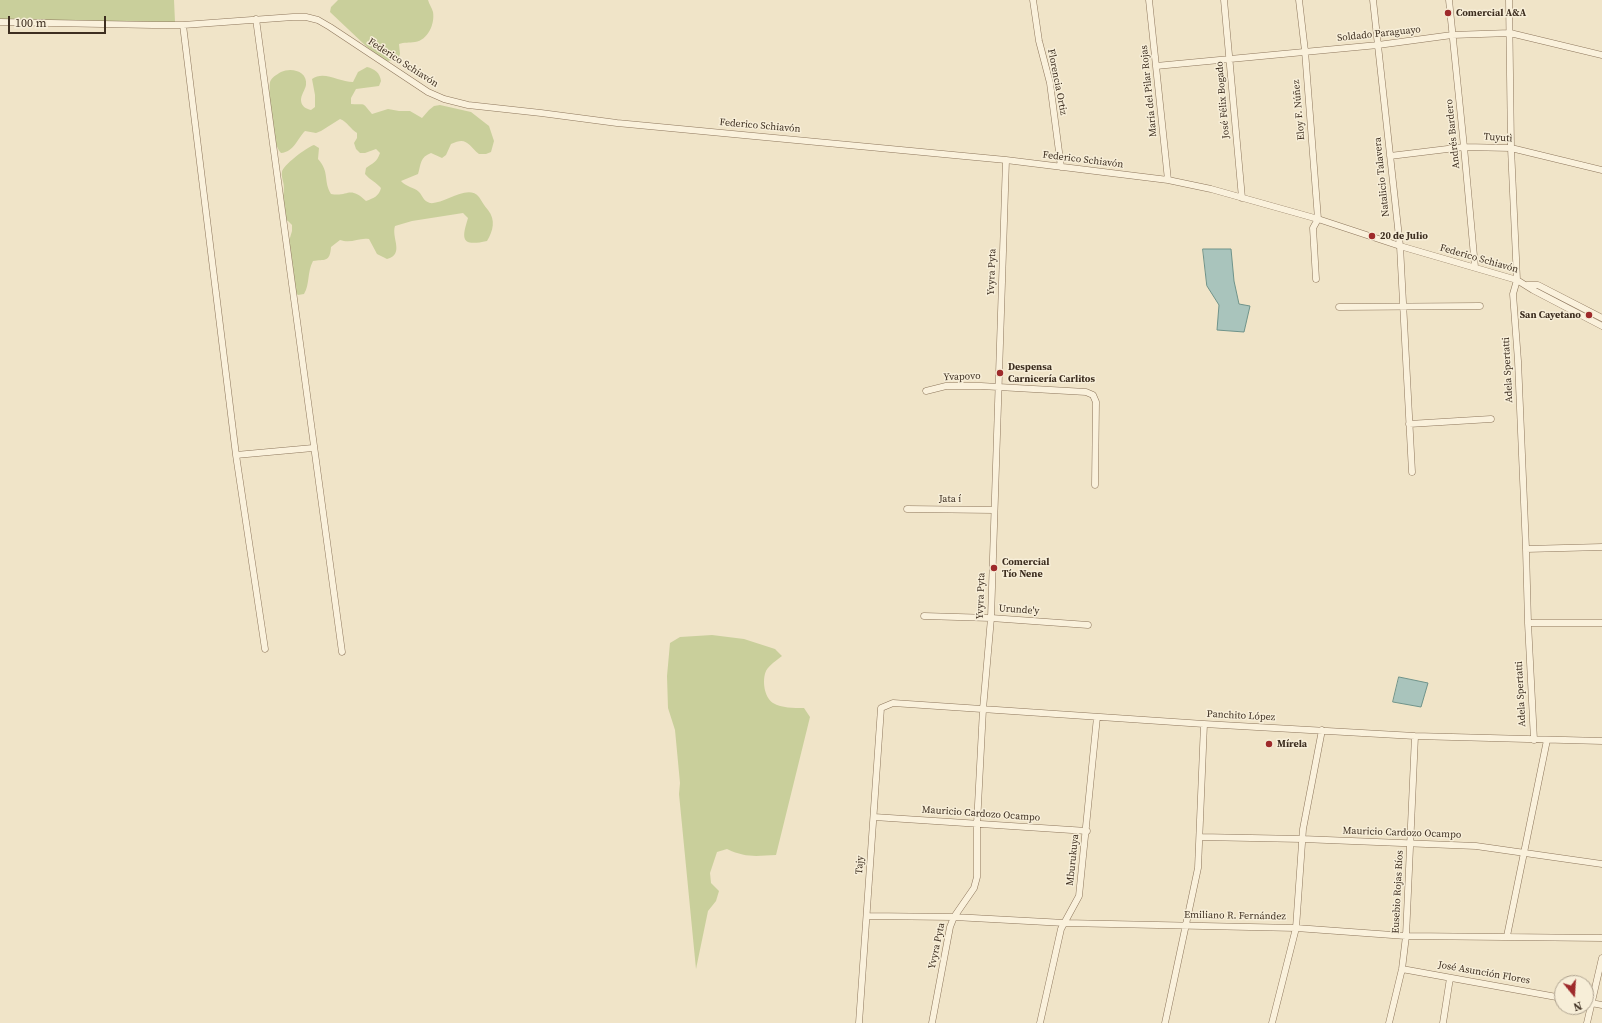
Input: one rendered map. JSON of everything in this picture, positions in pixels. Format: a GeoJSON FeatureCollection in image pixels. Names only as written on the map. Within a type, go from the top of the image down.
{"type":"FeatureCollection","features":[{"type":"Feature","properties":{"kind":"street","name":"Florencia Ortiz"},"geometry":{"type":"LineString","coordinates":[[1033,0],[1039,41],[1050,83],[1061,167]]}},
{"type":"Feature","properties":{"kind":"street","name":"María del Pilar Rojas"},"geometry":{"type":"LineString","coordinates":[[1149,0],[1168,180]]}},
{"type":"Feature","properties":{"kind":"street","name":"José Félix Bogado"},"geometry":{"type":"LineString","coordinates":[[1224,0],[1242,198]]}},
{"type":"Feature","properties":{"kind":"street","name":"Eloy F. Núñez"},"geometry":{"type":"LineString","coordinates":[[1299,0],[1305,51],[1318,219],[1313,228],[1316,279]]}},
{"type":"Feature","properties":{"kind":"street","name":"Natalicio Talavera"},"geometry":{"type":"LineString","coordinates":[[1373,0],[1400,246],[1412,472]]}},
{"type":"Feature","properties":{"kind":"street","name":"Andrés Bardero"},"geometry":{"type":"LineString","coordinates":[[1449,0],[1475,267]]}},
{"type":"Feature","properties":{"kind":"street","name":"Adela Spertatti"},"geometry":{"type":"LineString","coordinates":[[1510,0],[1512,148],[1517,280],[1513,294],[1518,361],[1534,740]]}},
{"type":"Feature","properties":{"kind":"street","name":"Federico Schiavón"},"geometry":{"type":"LineString","coordinates":[[0,22],[99,25],[183,25],[300,17],[318,20],[428,92],[444,99],[468,106],[541,113],[617,123],[1006,160],[1168,180],[1211,189],[1318,219],[1400,246],[1517,280],[1602,326]]}},
{"type":"Feature","properties":{"kind":"street"},"geometry":{"type":"LineString","coordinates":[[256,19],[313,448],[342,652]]}},
{"type":"Feature","properties":{"kind":"street"},"geometry":{"type":"LineString","coordinates":[[183,25],[236,456],[265,649]]}},
{"type":"Feature","properties":{"kind":"street","name":"Soldado Paraguayo"},"geometry":{"type":"LineString","coordinates":[[1156,66],[1378,45],[1452,35],[1510,33],[1602,55]]}},
{"type":"Feature","properties":{"kind":"street","name":"Tuyutì"},"geometry":{"type":"LineString","coordinates":[[1390,156],[1464,147],[1512,148],[1602,170]]}},
{"type":"Feature","properties":{"kind":"street","name":"Yvyra Pyta"},"geometry":{"type":"LineString","coordinates":[[932,1023],[954,918],[974,888],[977,877],[977,824],[983,709],[991,618],[1006,160]]}},
{"type":"Feature","properties":{"kind":"street","name":"Federico Schiavón"},"geometry":{"type":"LineString","coordinates":[[1527,285],[1538,285],[1602,318]]}},
{"type":"Feature","properties":{"kind":"street"},"geometry":{"type":"LineString","coordinates":[[1339,307],[1480,306]]}},
{"type":"Feature","properties":{"kind":"street","name":"Yvapovo"},"geometry":{"type":"LineString","coordinates":[[926,391],[946,386],[998,387],[1086,392],[1093,395],[1096,402],[1095,485]]}},
{"type":"Feature","properties":{"kind":"street"},"geometry":{"type":"LineString","coordinates":[[1409,424],[1491,418]]}},
{"type":"Feature","properties":{"kind":"street"},"geometry":{"type":"LineString","coordinates":[[236,456],[313,448]]}},
{"type":"Feature","properties":{"kind":"street","name":"Jata í"},"geometry":{"type":"LineString","coordinates":[[906,509],[994,510]]}},
{"type":"Feature","properties":{"kind":"street"},"geometry":{"type":"LineString","coordinates":[[1526,549],[1602,548]]}},
{"type":"Feature","properties":{"kind":"street","name":"Urunde'y"},"geometry":{"type":"LineString","coordinates":[[924,616],[991,618],[1088,625]]}},
{"type":"Feature","properties":{"kind":"street"},"geometry":{"type":"LineString","coordinates":[[1528,623],[1602,623]]}},
{"type":"Feature","properties":{"kind":"street","name":"Panchito López"},"geometry":{"type":"LineString","coordinates":[[881,708],[892,703],[1204,724],[1416,736],[1602,741]]}},
{"type":"Feature","properties":{"kind":"street","name":"Tajy"},"geometry":{"type":"LineString","coordinates":[[859,1023],[881,708]]}},
{"type":"Feature","properties":{"kind":"street","name":"Mburukuya"},"geometry":{"type":"LineString","coordinates":[[1040,1023],[1061,930],[1079,896],[1087,831],[1097,717]]}},
{"type":"Feature","properties":{"kind":"street"},"geometry":{"type":"LineString","coordinates":[[1166,1023],[1198,868],[1204,724]]}},
{"type":"Feature","properties":{"kind":"street"},"geometry":{"type":"LineString","coordinates":[[1272,1023],[1296,928],[1302,839],[1322,730]]}},
{"type":"Feature","properties":{"kind":"street","name":"Eusebio Rojas Ríos"},"geometry":{"type":"LineString","coordinates":[[1389,1023],[1402,968],[1406,936],[1416,736]]}},
{"type":"Feature","properties":{"kind":"street"},"geometry":{"type":"LineString","coordinates":[[1507,936],[1547,740]]}},
{"type":"Feature","properties":{"kind":"street","name":"Mauricio Cardozo Ocampo"},"geometry":{"type":"LineString","coordinates":[[874,817],[1087,831]]}},
{"type":"Feature","properties":{"kind":"street","name":"Mauricio Cardozo Ocampo"},"geometry":{"type":"LineString","coordinates":[[1200,837],[1302,839],[1476,846],[1602,864]]}},
{"type":"Feature","properties":{"kind":"street","name":"Emiliano R. Fernández"},"geometry":{"type":"LineString","coordinates":[[867,916],[1065,923],[1296,928],[1406,936],[1602,938]]}},
{"type":"Feature","properties":{"kind":"street"},"geometry":{"type":"LineString","coordinates":[[1594,986],[1602,958]]}},
{"type":"Feature","properties":{"kind":"street","name":"José Asunción Flores"},"geometry":{"type":"LineString","coordinates":[[1402,968],[1554,997]]}},
{"type":"Feature","properties":{"kind":"street"},"geometry":{"type":"LineString","coordinates":[[1442,1023],[1450,978]]}},
{"type":"Feature","properties":{"kind":"green space"},"geometry":{"type":"Polygon","coordinates":[[[0,0],[174,0],[175,22],[13,21],[0,19],[0,0]]]}},
{"type":"Feature","properties":{"kind":"green space"},"geometry":{"type":"Polygon","coordinates":[[[338,0],[428,0],[433,12],[432,26],[427,35],[420,41],[399,44],[400,54],[398,59],[387,61],[388,63],[367,47],[330,12],[331,7],[338,0]]]}},
{"type":"Feature","properties":{"kind":"green space"},"geometry":{"type":"Polygon","coordinates":[[[367,67],[375,70],[378,74],[381,81],[379,86],[356,89],[351,98],[351,104],[363,104],[372,114],[388,109],[410,111],[422,118],[434,106],[440,105],[471,112],[489,126],[494,141],[491,152],[479,154],[464,141],[456,142],[451,144],[446,155],[442,158],[431,153],[427,155],[422,161],[418,174],[401,181],[405,185],[417,190],[424,200],[430,203],[442,201],[462,193],[474,193],[479,197],[492,218],[493,226],[491,233],[487,241],[478,243],[468,242],[464,236],[468,218],[463,213],[412,221],[395,226],[394,231],[396,250],[392,257],[387,259],[377,254],[369,239],[348,241],[340,240],[331,247],[328,258],[313,261],[306,290],[304,294],[298,295],[292,290],[289,241],[292,225],[283,219],[283,169],[295,157],[314,145],[319,148],[318,159],[324,168],[327,185],[331,194],[337,195],[352,193],[360,196],[366,201],[376,196],[381,188],[365,174],[366,168],[376,160],[380,153],[376,149],[365,153],[360,153],[356,149],[354,143],[357,138],[357,133],[340,119],[316,133],[305,131],[292,148],[281,153],[275,140],[273,130],[269,98],[270,82],[274,76],[281,72],[294,70],[302,73],[306,80],[306,85],[301,102],[304,107],[311,110],[315,107],[315,95],[312,79],[327,76],[353,82],[358,72],[367,67]]]}},
{"type":"Feature","properties":{"kind":"green space"},"geometry":{"type":"Polygon","coordinates":[[[712,635],[744,639],[775,649],[782,656],[766,671],[764,683],[768,697],[773,703],[780,706],[804,708],[810,717],[776,855],[746,855],[727,849],[717,852],[710,873],[711,883],[719,891],[716,901],[708,911],[696,969],[679,794],[680,783],[675,730],[668,708],[667,676],[670,643],[680,637],[712,635]]]}},
{"type":"Feature","properties":{"kind":"water"},"geometry":{"type":"Polygon","coordinates":[[[1203,249],[1231,249],[1234,281],[1239,304],[1250,306],[1244,332],[1217,330],[1219,305],[1207,286],[1203,249]]]}},
{"type":"Feature","properties":{"kind":"water"},"geometry":{"type":"Polygon","coordinates":[[[1399,677],[1428,683],[1421,707],[1393,702],[1399,677]]]}},
{"type":"Feature","properties":{"kind":"place","name":"Comercial A&A"},"geometry":{"type":"Point","coordinates":[1448,13]}},
{"type":"Feature","properties":{"kind":"place","name":"20 de Julio"},"geometry":{"type":"Point","coordinates":[1372,236]}},
{"type":"Feature","properties":{"kind":"place","name":"San Cayetano"},"geometry":{"type":"Point","coordinates":[1589,315]}},
{"type":"Feature","properties":{"kind":"place","name":"Despensa Carnicería Carlitos"},"geometry":{"type":"Point","coordinates":[1000,373]}},
{"type":"Feature","properties":{"kind":"place","name":"Comercial Tío Nene"},"geometry":{"type":"Point","coordinates":[994,568]}},
{"type":"Feature","properties":{"kind":"place","name":"Mírela"},"geometry":{"type":"Point","coordinates":[1269,744]}}]}
